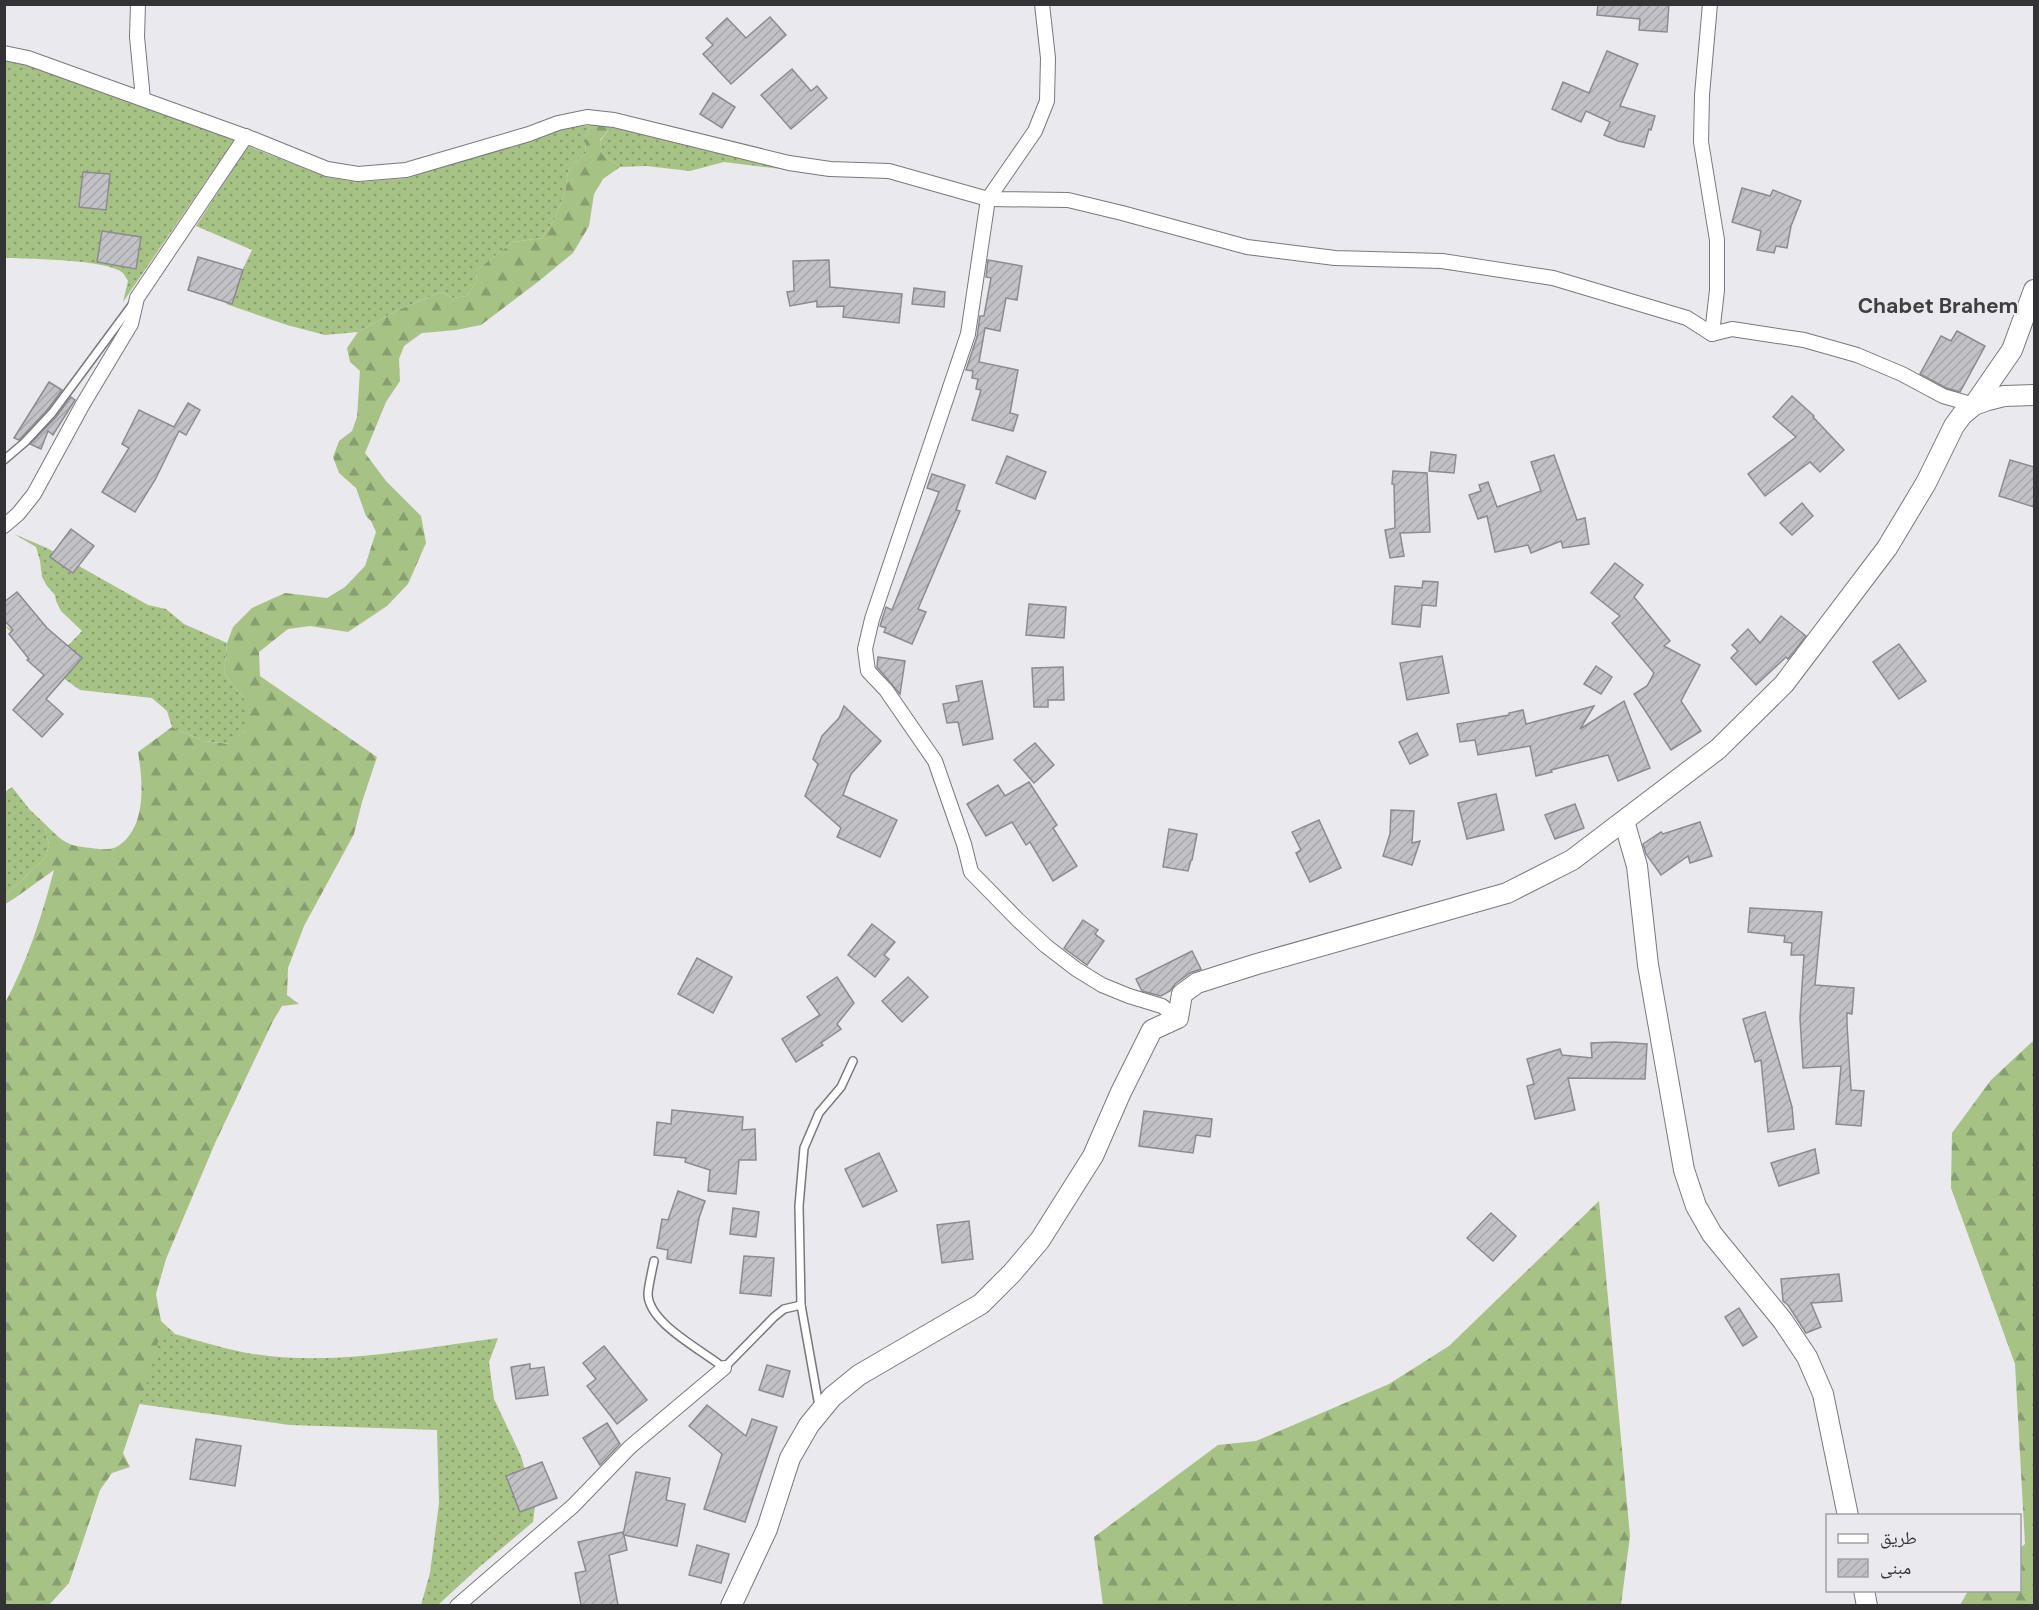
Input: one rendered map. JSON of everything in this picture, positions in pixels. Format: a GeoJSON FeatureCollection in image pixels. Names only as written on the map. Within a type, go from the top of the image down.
{"type":"FeatureCollection","features":[{"type":"Feature","properties":{"kind":"main road"},"geometry":{"type":"LineString","coordinates":[[731,1605],[767,1529],[790,1458],[809,1425],[832,1397],[859,1376],[981,1304],[1012,1273],[1040,1240],[1093,1156],[1152,1030],[1178,1018],[1182,994],[1197,983],[1257,964],[1507,893],[1572,860],[1718,749],[1784,684],[1887,548],[1926,483],[1954,426],[1974,405],[2012,350],[2034,291]]}},
{"type":"Feature","properties":{"kind":"main road"},"geometry":{"type":"LineString","coordinates":[[1974,405],[2004,396],[2034,395]]}},
{"type":"Feature","properties":{"kind":"main road"},"geometry":{"type":"LineString","coordinates":[[1624,821],[1637,866],[1648,965],[1684,1170],[1696,1206],[1712,1234],[1783,1321],[1807,1357],[1823,1394],[1848,1514]]}},
{"type":"Feature","properties":{"kind":"street"},"geometry":{"type":"LineString","coordinates":[[138,4],[137,37],[143,99]]}},
{"type":"Feature","properties":{"kind":"street"},"geometry":{"type":"LineString","coordinates":[[1042,4],[1048,58],[1047,102],[1035,131],[988,199],[968,334],[872,619],[865,649],[868,671],[886,690],[935,761],[964,844],[971,872],[1025,927],[1076,969],[1102,985],[1162,1006],[1178,1018]]}},
{"type":"Feature","properties":{"kind":"street"},"geometry":{"type":"LineString","coordinates":[[1710,4],[1702,95],[1701,142],[1717,240],[1717,290],[1712,334]]}},
{"type":"Feature","properties":{"kind":"street"},"geometry":{"type":"LineString","coordinates":[[4,53],[28,58],[143,99],[246,136],[327,169],[358,174],[406,170],[529,134],[558,123],[587,117],[614,120],[789,163],[830,169],[889,171],[988,199],[1068,200],[1247,247],[1335,258],[1443,261],[1552,278],[1687,318],[1712,334],[1732,328],[1804,340],[1857,355],[1902,374],[1943,396],[1974,405]]}},
{"type":"Feature","properties":{"kind":"street"},"geometry":{"type":"LineString","coordinates":[[4,526],[18,514],[34,494],[83,404],[131,324],[137,298],[246,136]]}},
{"type":"Feature","properties":{"kind":"street"},"geometry":{"type":"LineString","coordinates":[[457,1605],[573,1506],[630,1447],[724,1368]]}},
{"type":"Feature","properties":{"kind":"lane"},"geometry":{"type":"LineString","coordinates":[[4,460],[25,442],[52,413],[137,298]]}},
{"type":"Feature","properties":{"kind":"lane"},"geometry":{"type":"LineString","coordinates":[[820,1412],[801,1305],[799,1206],[804,1148],[819,1113],[841,1087],[853,1061]]}},
{"type":"Feature","properties":{"kind":"lane"},"geometry":{"type":"LineString","coordinates":[[654,1261],[648,1296],[656,1315],[674,1332],[724,1368],[774,1317],[784,1309],[801,1305]]}},
{"type":"Feature","properties":{"kind":"green space"},"geometry":{"type":"Polygon","coordinates":[[[4,61],[26,65],[234,140],[123,302],[128,281],[123,273],[115,268],[85,262],[5,258],[4,61]]]}},
{"type":"Feature","properties":{"kind":"green space"},"geometry":{"type":"Polygon","coordinates":[[[591,125],[585,140],[586,153],[573,164],[568,172],[565,192],[555,219],[542,238],[513,242],[477,270],[476,282],[467,296],[453,298],[441,292],[396,311],[358,332],[325,335],[287,325],[226,304],[252,250],[196,226],[248,146],[326,177],[358,182],[407,178],[532,140],[560,129],[591,125]]]}},
{"type":"Feature","properties":{"kind":"green space"},"geometry":{"type":"Polygon","coordinates":[[[591,125],[611,127],[600,140],[602,154],[620,167],[603,179],[594,194],[589,226],[573,253],[481,325],[422,333],[404,346],[399,359],[400,381],[386,402],[365,453],[386,481],[421,516],[426,543],[408,584],[387,606],[348,632],[310,626],[288,629],[259,652],[260,676],[377,757],[354,834],[304,926],[288,968],[287,995],[299,1004],[282,1006],[273,1021],[216,1141],[166,1259],[156,1294],[161,1321],[175,1334],[159,1339],[123,1453],[130,1467],[112,1473],[100,1490],[69,1583],[49,1605],[5,1605],[5,1003],[33,938],[54,870],[5,904],[5,896],[46,857],[49,845],[44,823],[65,842],[76,846],[112,849],[127,838],[134,828],[141,803],[138,752],[172,727],[203,741],[229,744],[245,731],[245,700],[224,673],[227,643],[233,627],[252,608],[285,593],[327,598],[345,587],[365,566],[376,532],[366,516],[356,488],[339,473],[333,457],[339,441],[352,431],[357,417],[360,371],[350,362],[347,348],[358,332],[396,311],[441,292],[453,298],[467,296],[476,282],[477,270],[513,242],[542,238],[555,219],[565,192],[568,172],[573,164],[586,153],[585,140],[591,125]]]}},
{"type":"Feature","properties":{"kind":"green space"},"geometry":{"type":"Polygon","coordinates":[[[611,127],[789,170],[724,162],[690,171],[646,166],[620,167],[602,154],[600,141],[611,127]]]}},
{"type":"Feature","properties":{"kind":"green space"},"geometry":{"type":"Polygon","coordinates":[[[14,534],[47,548],[148,605],[166,609],[184,624],[227,643],[224,673],[245,700],[245,731],[230,744],[203,741],[172,727],[167,711],[152,698],[80,690],[45,665],[4,625],[56,658],[82,631],[61,611],[55,595],[42,577],[36,547],[14,534]]]}},
{"type":"Feature","properties":{"kind":"green space"},"geometry":{"type":"Polygon","coordinates":[[[12,787],[30,810],[44,823],[49,845],[46,857],[5,896],[5,792],[12,787]]]}},
{"type":"Feature","properties":{"kind":"green space"},"geometry":{"type":"Polygon","coordinates":[[[2034,1040],[2034,1605],[1960,1605],[1967,1592],[2021,1592],[2021,1547],[2025,1544],[2015,1364],[1951,1188],[1952,1133],[1991,1080],[2034,1040]]]}},
{"type":"Feature","properties":{"kind":"green space"},"geometry":{"type":"Polygon","coordinates":[[[1599,1201],[1630,1536],[1621,1605],[1103,1605],[1094,1537],[1218,1445],[1256,1441],[1331,1409],[1389,1384],[1449,1346],[1599,1201]]]}},
{"type":"Feature","properties":{"kind":"green space"},"geometry":{"type":"Polygon","coordinates":[[[175,1334],[245,1353],[298,1358],[384,1354],[498,1338],[489,1362],[494,1399],[521,1456],[535,1506],[533,1522],[438,1605],[421,1605],[430,1573],[439,1503],[437,1430],[290,1425],[139,1404],[159,1338],[175,1334]]]}},
{"type":"Feature","properties":{"kind":"building"},"geometry":{"type":"Polygon","coordinates":[[[1598,4],[1669,4],[1667,32],[1639,30],[1640,19],[1597,15],[1598,4]]]}},
{"type":"Feature","properties":{"kind":"building"},"geometry":{"type":"Polygon","coordinates":[[[770,17],[786,35],[731,84],[703,54],[713,45],[706,38],[727,18],[746,38],[770,17]]]}},
{"type":"Feature","properties":{"kind":"building"},"geometry":{"type":"Polygon","coordinates":[[[1607,51],[1638,64],[1620,106],[1655,116],[1644,147],[1604,135],[1610,122],[1586,111],[1581,122],[1552,109],[1563,82],[1589,93],[1607,51]]]}},
{"type":"Feature","properties":{"kind":"building"},"geometry":{"type":"Polygon","coordinates":[[[792,69],[811,91],[817,86],[827,98],[791,129],[761,95],[792,69]]]}},
{"type":"Feature","properties":{"kind":"building"},"geometry":{"type":"Polygon","coordinates":[[[713,93],[735,107],[722,128],[700,114],[713,93]]]}},
{"type":"Feature","properties":{"kind":"building"},"geometry":{"type":"Polygon","coordinates":[[[83,172],[110,174],[106,210],[79,207],[83,172]]]}},
{"type":"Feature","properties":{"kind":"building"},"geometry":{"type":"Polygon","coordinates":[[[1742,188],[1770,196],[1773,190],[1801,201],[1791,226],[1787,248],[1776,246],[1774,253],[1757,250],[1761,231],[1732,222],[1742,188]]]}},
{"type":"Feature","properties":{"kind":"building"},"geometry":{"type":"Polygon","coordinates":[[[102,231],[141,237],[136,269],[97,262],[102,231]]]}},
{"type":"Feature","properties":{"kind":"building"},"geometry":{"type":"Polygon","coordinates":[[[198,257],[243,270],[232,304],[188,290],[198,257]]]}},
{"type":"Feature","properties":{"kind":"building"},"geometry":{"type":"Polygon","coordinates":[[[829,260],[830,287],[902,294],[899,323],[843,317],[844,306],[817,307],[817,301],[790,306],[787,292],[794,291],[793,261],[829,260]]]}},
{"type":"Feature","properties":{"kind":"building"},"geometry":{"type":"Polygon","coordinates":[[[988,260],[1022,266],[1017,300],[1006,298],[1000,331],[985,328],[979,362],[1018,370],[1010,413],[1018,415],[1013,431],[972,420],[981,390],[976,389],[978,379],[972,378],[973,371],[966,370],[977,337],[980,316],[984,316],[991,278],[986,277],[988,260]]]}},
{"type":"Feature","properties":{"kind":"building"},"geometry":{"type":"Polygon","coordinates":[[[914,288],[945,292],[944,307],[912,304],[914,288]]]}},
{"type":"Feature","properties":{"kind":"building"},"geometry":{"type":"Polygon","coordinates":[[[1957,331],[1985,346],[1960,392],[1946,388],[1920,374],[1941,336],[1951,341],[1957,331]]]}},
{"type":"Feature","properties":{"kind":"building"},"geometry":{"type":"Polygon","coordinates":[[[49,382],[62,390],[19,440],[14,438],[49,382]]]}},
{"type":"Feature","properties":{"kind":"building"},"geometry":{"type":"Polygon","coordinates":[[[1792,396],[1814,416],[1844,450],[1820,472],[1810,462],[1765,496],[1748,474],[1796,437],[1773,417],[1792,396]]]}},
{"type":"Feature","properties":{"kind":"building"},"geometry":{"type":"Polygon","coordinates":[[[71,397],[75,400],[53,435],[48,431],[41,449],[30,444],[56,417],[71,397]]]}},
{"type":"Feature","properties":{"kind":"building"},"geometry":{"type":"Polygon","coordinates":[[[188,403],[200,410],[186,435],[179,431],[155,480],[135,512],[102,492],[129,448],[122,444],[139,410],[174,427],[188,403]]]}},
{"type":"Feature","properties":{"kind":"building"},"geometry":{"type":"Polygon","coordinates":[[[1431,452],[1456,455],[1454,473],[1429,471],[1431,452]]]}},
{"type":"Feature","properties":{"kind":"building"},"geometry":{"type":"Polygon","coordinates":[[[1554,455],[1577,520],[1585,518],[1589,544],[1563,548],[1561,541],[1531,553],[1528,545],[1495,552],[1487,516],[1478,519],[1469,495],[1481,491],[1479,485],[1488,482],[1497,507],[1541,491],[1531,462],[1554,455]]]}},
{"type":"Feature","properties":{"kind":"building"},"geometry":{"type":"Polygon","coordinates":[[[1007,456],[1046,472],[1035,499],[996,483],[1007,456]]]}},
{"type":"Feature","properties":{"kind":"building"},"geometry":{"type":"Polygon","coordinates":[[[2010,460],[2034,467],[2034,507],[1999,496],[2010,460]]]}},
{"type":"Feature","properties":{"kind":"building"},"geometry":{"type":"Polygon","coordinates":[[[1393,471],[1427,473],[1430,532],[1400,533],[1404,556],[1390,558],[1385,530],[1395,528],[1393,471]]]}},
{"type":"Feature","properties":{"kind":"building"},"geometry":{"type":"Polygon","coordinates":[[[932,474],[965,485],[956,510],[960,511],[918,609],[926,612],[912,644],[884,632],[886,628],[880,626],[886,607],[892,610],[939,492],[927,488],[932,474]]]}},
{"type":"Feature","properties":{"kind":"building"},"geometry":{"type":"Polygon","coordinates":[[[1802,503],[1813,516],[1792,535],[1780,523],[1802,503]]]}},
{"type":"Feature","properties":{"kind":"building"},"geometry":{"type":"Polygon","coordinates":[[[71,529],[94,546],[73,573],[50,557],[71,529]]]}},
{"type":"Feature","properties":{"kind":"building"},"geometry":{"type":"Polygon","coordinates":[[[1615,563],[1643,585],[1634,597],[1670,641],[1664,646],[1700,665],[1681,701],[1701,731],[1671,750],[1634,694],[1647,686],[1654,673],[1612,623],[1620,616],[1591,593],[1615,563]]]}},
{"type":"Feature","properties":{"kind":"building"},"geometry":{"type":"Polygon","coordinates":[[[1423,581],[1438,582],[1436,606],[1422,605],[1420,627],[1392,624],[1395,586],[1422,588],[1423,581]]]}},
{"type":"Feature","properties":{"kind":"building"},"geometry":{"type":"Polygon","coordinates":[[[17,592],[47,628],[82,658],[46,699],[63,714],[42,737],[13,710],[44,675],[27,660],[29,659],[9,634],[13,630],[4,620],[4,602],[17,592]]]}},
{"type":"Feature","properties":{"kind":"building"},"geometry":{"type":"Polygon","coordinates":[[[1029,604],[1066,607],[1064,638],[1026,635],[1029,604]]]}},
{"type":"Feature","properties":{"kind":"building"},"geometry":{"type":"Polygon","coordinates":[[[1781,616],[1806,636],[1788,659],[1786,657],[1756,685],[1731,658],[1738,651],[1732,645],[1748,629],[1760,643],[1781,616]]]}},
{"type":"Feature","properties":{"kind":"building"},"geometry":{"type":"Polygon","coordinates":[[[1899,644],[1926,681],[1899,699],[1873,662],[1899,644]]]}},
{"type":"Feature","properties":{"kind":"building"},"geometry":{"type":"Polygon","coordinates":[[[1442,656],[1449,693],[1407,700],[1400,663],[1442,656]]]}},
{"type":"Feature","properties":{"kind":"building"},"geometry":{"type":"Polygon","coordinates":[[[878,657],[905,661],[900,694],[877,667],[878,657]]]}},
{"type":"Feature","properties":{"kind":"building"},"geometry":{"type":"Polygon","coordinates":[[[1596,666],[1612,677],[1601,694],[1584,684],[1596,666]]]}},
{"type":"Feature","properties":{"kind":"building"},"geometry":{"type":"Polygon","coordinates":[[[1063,667],[1064,700],[1048,700],[1048,707],[1034,707],[1032,668],[1063,667]]]}},
{"type":"Feature","properties":{"kind":"building"},"geometry":{"type":"Polygon","coordinates":[[[982,681],[993,739],[963,745],[958,722],[947,723],[943,704],[959,701],[956,686],[982,681]]]}},
{"type":"Feature","properties":{"kind":"building"},"geometry":{"type":"Polygon","coordinates":[[[1624,701],[1650,768],[1618,781],[1608,755],[1536,776],[1530,746],[1478,755],[1475,740],[1460,742],[1457,724],[1509,715],[1509,713],[1523,710],[1526,724],[1594,706],[1580,729],[1624,701]]]}},
{"type":"Feature","properties":{"kind":"building"},"geometry":{"type":"Polygon","coordinates":[[[844,706],[881,741],[851,774],[843,795],[897,820],[880,857],[837,837],[841,828],[805,796],[818,764],[813,759],[822,736],[839,718],[844,706]]]}},
{"type":"Feature","properties":{"kind":"building"},"geometry":{"type":"Polygon","coordinates":[[[1417,733],[1428,755],[1410,764],[1399,742],[1417,733]]]}},
{"type":"Feature","properties":{"kind":"building"},"geometry":{"type":"Polygon","coordinates":[[[1035,743],[1054,765],[1034,783],[1014,760],[1035,743]]]}},
{"type":"Feature","properties":{"kind":"building"},"geometry":{"type":"Polygon","coordinates":[[[1029,782],[1057,825],[1053,828],[1077,866],[1053,881],[1030,842],[1026,845],[1012,822],[986,836],[967,804],[998,785],[1005,796],[1029,782]]]}},
{"type":"Feature","properties":{"kind":"building"},"geometry":{"type":"Polygon","coordinates":[[[1496,794],[1504,830],[1467,839],[1458,803],[1496,794]]]}},
{"type":"Feature","properties":{"kind":"building"},"geometry":{"type":"Polygon","coordinates":[[[1575,804],[1584,828],[1555,839],[1545,815],[1575,804]]]}},
{"type":"Feature","properties":{"kind":"building"},"geometry":{"type":"Polygon","coordinates":[[[1391,810],[1414,811],[1412,843],[1420,841],[1412,865],[1383,856],[1390,834],[1391,810]]]}},
{"type":"Feature","properties":{"kind":"building"},"geometry":{"type":"Polygon","coordinates":[[[1319,820],[1341,868],[1310,882],[1296,853],[1301,850],[1292,832],[1319,820]]]}},
{"type":"Feature","properties":{"kind":"building"},"geometry":{"type":"Polygon","coordinates":[[[1700,822],[1712,856],[1690,863],[1688,856],[1661,875],[1646,854],[1643,844],[1661,832],[1663,834],[1700,822]]]}},
{"type":"Feature","properties":{"kind":"building"},"geometry":{"type":"Polygon","coordinates":[[[1169,829],[1197,834],[1188,871],[1163,867],[1169,829]]]}},
{"type":"Feature","properties":{"kind":"building"},"geometry":{"type":"Polygon","coordinates":[[[1750,908],[1822,912],[1815,985],[1854,988],[1852,1014],[1847,1013],[1847,1024],[1851,1090],[1864,1091],[1861,1126],[1836,1124],[1841,1066],[1803,1068],[1800,1018],[1804,955],[1791,955],[1792,943],[1784,942],[1785,936],[1748,932],[1750,908]]]}},
{"type":"Feature","properties":{"kind":"building"},"geometry":{"type":"Polygon","coordinates":[[[1083,920],[1098,930],[1095,934],[1104,941],[1087,965],[1064,948],[1083,920]]]}},
{"type":"Feature","properties":{"kind":"building"},"geometry":{"type":"Polygon","coordinates":[[[872,924],[895,942],[884,955],[889,959],[875,977],[848,955],[872,924]]]}},
{"type":"Feature","properties":{"kind":"building"},"geometry":{"type":"Polygon","coordinates":[[[1192,951],[1201,969],[1190,973],[1161,996],[1142,991],[1136,979],[1192,951]]]}},
{"type":"Feature","properties":{"kind":"building"},"geometry":{"type":"Polygon","coordinates":[[[697,958],[732,977],[713,1013],[678,994],[697,958]]]}},
{"type":"Feature","properties":{"kind":"building"},"geometry":{"type":"Polygon","coordinates":[[[837,977],[854,1003],[837,1024],[841,1029],[821,1043],[823,1045],[796,1062],[782,1039],[820,1015],[807,997],[837,977]]]}},
{"type":"Feature","properties":{"kind":"building"},"geometry":{"type":"Polygon","coordinates":[[[908,977],[928,997],[902,1022],[882,1001],[908,977]]]}},
{"type":"Feature","properties":{"kind":"building"},"geometry":{"type":"Polygon","coordinates":[[[1765,1012],[1792,1107],[1794,1129],[1768,1132],[1761,1060],[1755,1062],[1743,1019],[1765,1012]]]}},
{"type":"Feature","properties":{"kind":"building"},"geometry":{"type":"Polygon","coordinates":[[[1591,1043],[1647,1044],[1645,1079],[1568,1078],[1575,1110],[1535,1119],[1527,1086],[1534,1084],[1527,1059],[1560,1049],[1562,1055],[1592,1058],[1591,1043]]]}},
{"type":"Feature","properties":{"kind":"building"},"geometry":{"type":"Polygon","coordinates":[[[672,1110],[743,1117],[742,1130],[755,1129],[756,1160],[739,1160],[736,1194],[708,1191],[710,1170],[685,1162],[686,1158],[654,1155],[657,1122],[671,1124],[672,1110]]]}},
{"type":"Feature","properties":{"kind":"building"},"geometry":{"type":"Polygon","coordinates":[[[1144,1111],[1212,1119],[1210,1137],[1196,1135],[1193,1153],[1139,1146],[1144,1111]]]}},
{"type":"Feature","properties":{"kind":"building"},"geometry":{"type":"Polygon","coordinates":[[[1815,1149],[1819,1173],[1779,1186],[1771,1163],[1815,1149]]]}},
{"type":"Feature","properties":{"kind":"building"},"geometry":{"type":"Polygon","coordinates":[[[879,1153],[897,1191],[863,1207],[845,1169],[879,1153]]]}},
{"type":"Feature","properties":{"kind":"building"},"geometry":{"type":"Polygon","coordinates":[[[678,1191],[705,1201],[699,1218],[691,1263],[667,1259],[668,1250],[657,1248],[662,1219],[668,1220],[678,1191]]]}},
{"type":"Feature","properties":{"kind":"building"},"geometry":{"type":"Polygon","coordinates":[[[733,1208],[759,1212],[756,1237],[730,1234],[733,1208]]]}},
{"type":"Feature","properties":{"kind":"building"},"geometry":{"type":"Polygon","coordinates":[[[1491,1213],[1516,1236],[1493,1261],[1467,1238],[1491,1213]]]}},
{"type":"Feature","properties":{"kind":"building"},"geometry":{"type":"Polygon","coordinates":[[[969,1221],[973,1259],[942,1263],[937,1225],[969,1221]]]}},
{"type":"Feature","properties":{"kind":"building"},"geometry":{"type":"Polygon","coordinates":[[[744,1256],[774,1258],[771,1296],[740,1293],[744,1256]]]}},
{"type":"Feature","properties":{"kind":"building"},"geometry":{"type":"Polygon","coordinates":[[[1839,1274],[1842,1301],[1811,1303],[1821,1327],[1806,1333],[1783,1301],[1781,1279],[1839,1274]]]}},
{"type":"Feature","properties":{"kind":"building"},"geometry":{"type":"Polygon","coordinates":[[[1739,1308],[1757,1337],[1743,1346],[1725,1317],[1739,1308]]]}},
{"type":"Feature","properties":{"kind":"building"},"geometry":{"type":"Polygon","coordinates":[[[604,1346],[647,1400],[617,1424],[587,1386],[596,1379],[583,1363],[604,1346]]]}},
{"type":"Feature","properties":{"kind":"building"},"geometry":{"type":"Polygon","coordinates":[[[530,1364],[530,1369],[544,1367],[548,1395],[516,1399],[511,1367],[530,1364]]]}},
{"type":"Feature","properties":{"kind":"building"},"geometry":{"type":"Polygon","coordinates":[[[767,1365],[790,1371],[783,1397],[759,1390],[767,1365]]]}},
{"type":"Feature","properties":{"kind":"building"},"geometry":{"type":"Polygon","coordinates":[[[707,1405],[746,1436],[752,1419],[777,1427],[745,1522],[704,1509],[722,1454],[689,1426],[707,1405]]]}},
{"type":"Feature","properties":{"kind":"building"},"geometry":{"type":"Polygon","coordinates":[[[607,1423],[620,1444],[600,1465],[583,1438],[607,1423]]]}},
{"type":"Feature","properties":{"kind":"building"},"geometry":{"type":"Polygon","coordinates":[[[196,1439],[241,1446],[235,1486],[190,1479],[196,1439]]]}},
{"type":"Feature","properties":{"kind":"building"},"geometry":{"type":"Polygon","coordinates":[[[542,1462],[557,1498],[520,1512],[506,1476],[542,1462]]]}},
{"type":"Feature","properties":{"kind":"building"},"geometry":{"type":"Polygon","coordinates":[[[636,1472],[670,1478],[666,1500],[685,1504],[677,1546],[624,1535],[627,1550],[609,1555],[618,1605],[581,1605],[575,1573],[586,1571],[578,1542],[623,1532],[623,1535],[636,1472]]]}},
{"type":"Feature","properties":{"kind":"building"},"geometry":{"type":"Polygon","coordinates":[[[697,1545],[729,1554],[721,1583],[689,1575],[697,1545]]]}},
{"type":"Feature","properties":{"kind":"district","name":"Chabet Brahem"},"geometry":{"type":"Point","coordinates":[1938,306]}}]}
